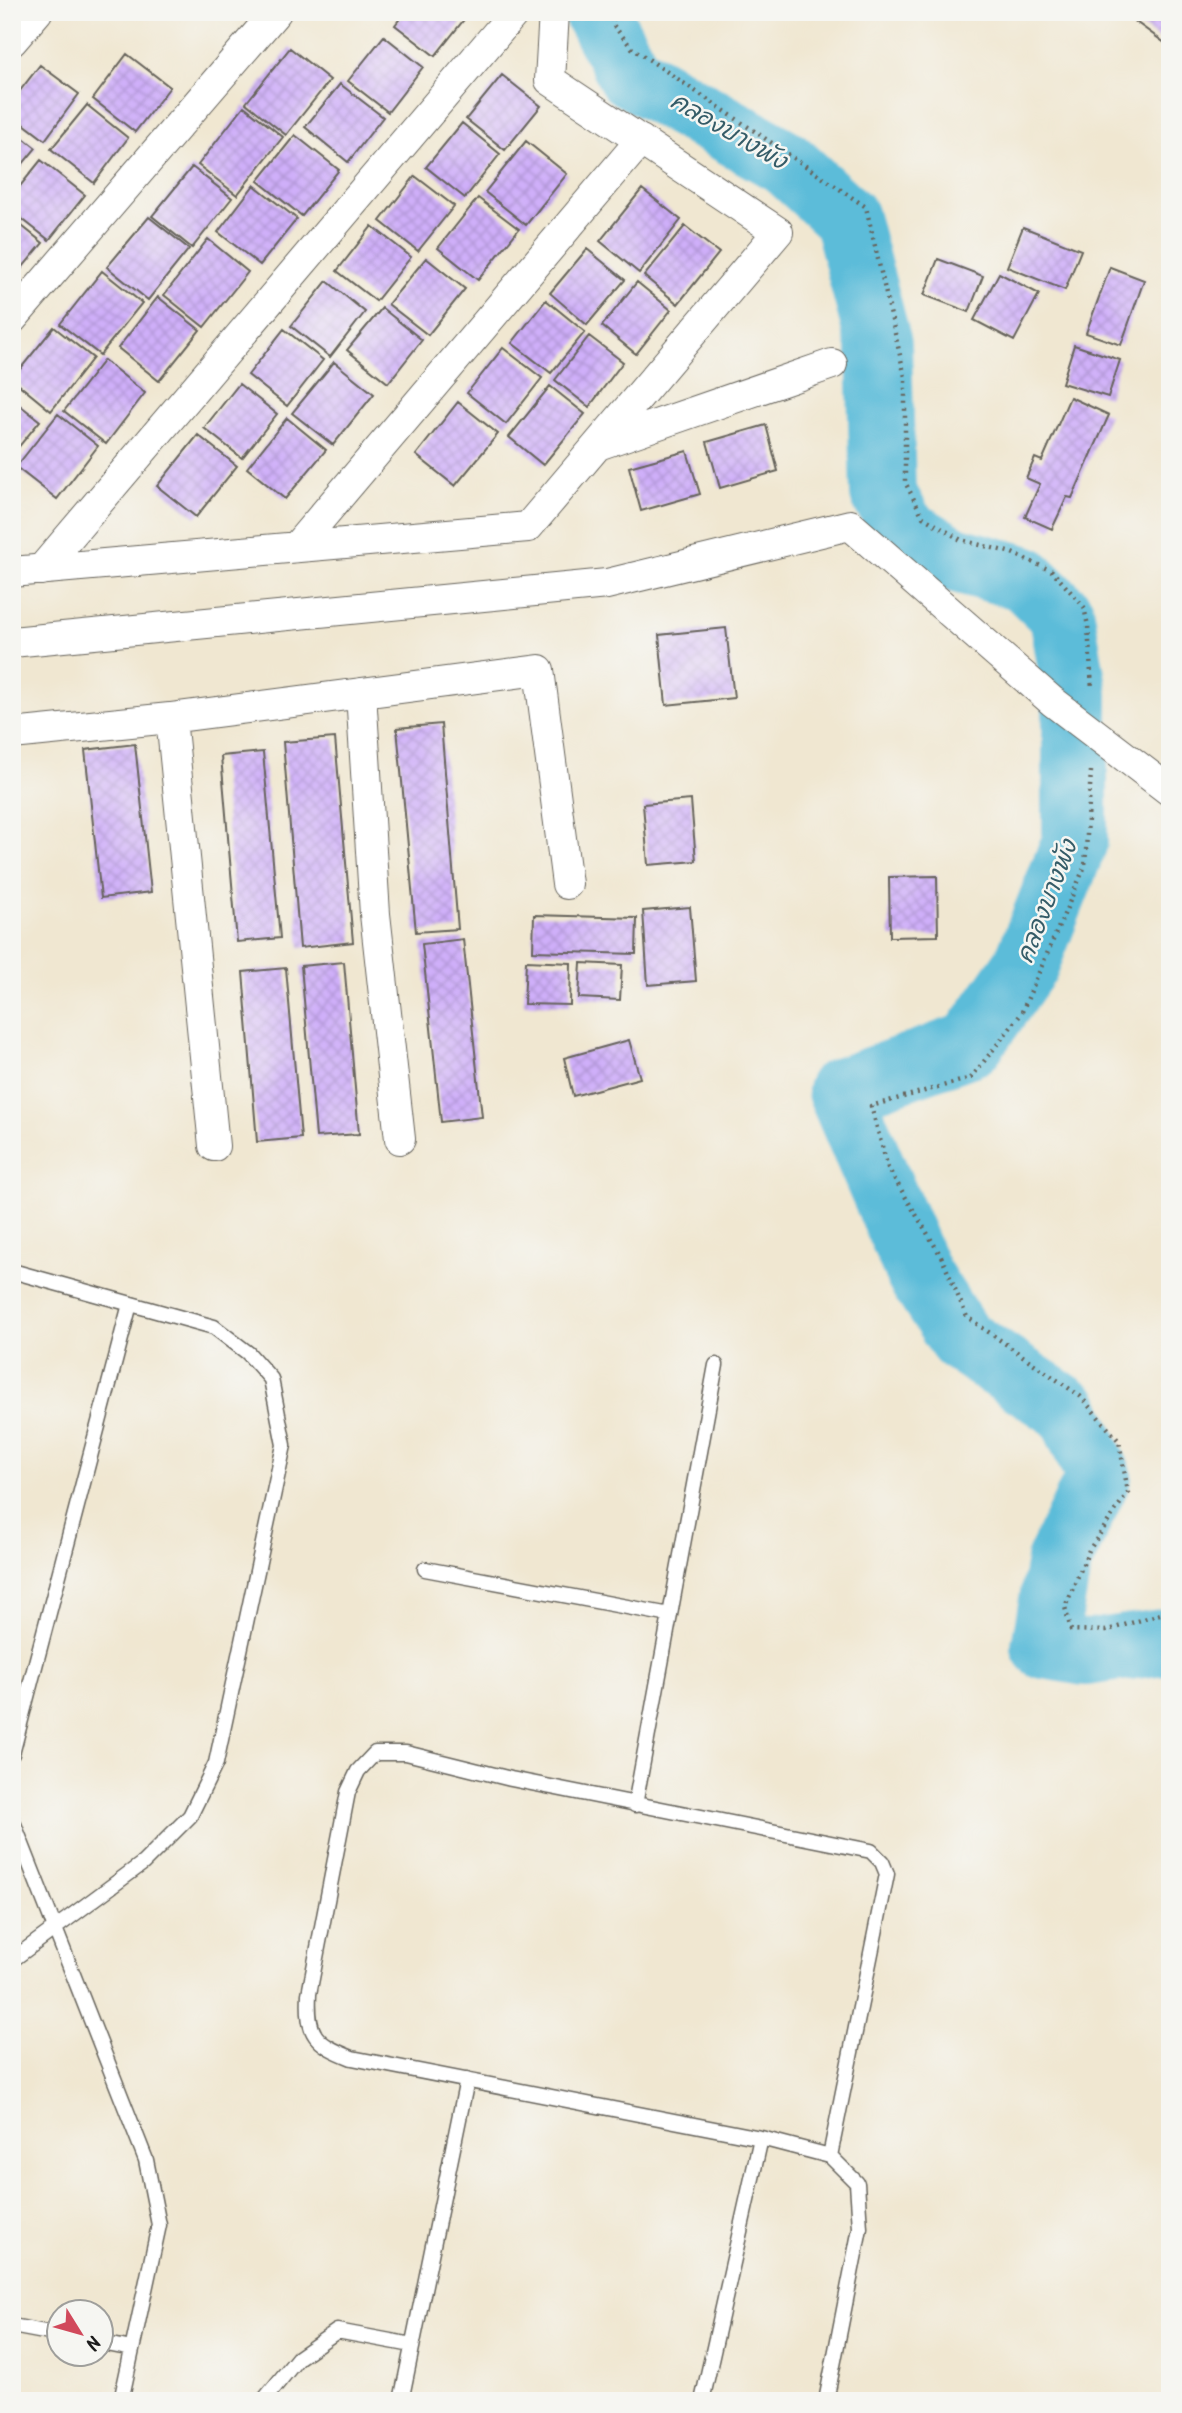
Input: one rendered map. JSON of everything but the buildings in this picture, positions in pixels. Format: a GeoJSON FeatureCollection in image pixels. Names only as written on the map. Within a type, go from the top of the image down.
{"type":"FeatureCollection","features":[{"type":"Feature","properties":{"kind":"street"},"geometry":{"type":"LineString","coordinates":[[12,41],[37,12]]}},
{"type":"Feature","properties":{"kind":"street"},"geometry":{"type":"LineString","coordinates":[[12,320],[276,12]]}},
{"type":"Feature","properties":{"kind":"street"},"geometry":{"type":"LineString","coordinates":[[26,571],[515,12]]}},
{"type":"Feature","properties":{"kind":"street"},"geometry":{"type":"LineString","coordinates":[[26,571],[298,545],[528,527],[778,232],[550,79],[554,12]]}},
{"type":"Feature","properties":{"kind":"street"},"geometry":{"type":"LineString","coordinates":[[298,545],[641,140]]}},
{"type":"Feature","properties":{"kind":"street"},"geometry":{"type":"LineString","coordinates":[[598,446],[832,364]]}},
{"type":"Feature","properties":{"kind":"street"},"geometry":{"type":"LineString","coordinates":[[12,642],[607,584],[850,525],[1052,701],[1170,791]]}},
{"type":"Feature","properties":{"kind":"street"},"geometry":{"type":"LineString","coordinates":[[12,734],[172,718],[539,670],[567,884]]}},
{"type":"Feature","properties":{"kind":"street"},"geometry":{"type":"LineString","coordinates":[[361,694],[374,914],[400,1139]]}},
{"type":"Feature","properties":{"kind":"street"},"geometry":{"type":"LineString","coordinates":[[172,718],[214,1146]]}},
{"type":"Feature","properties":{"kind":"lane"},"geometry":{"type":"LineString","coordinates":[[12,1271],[214,1327],[248,1353],[271,1379],[284,1445],[216,1763],[190,1816],[143,1864],[12,1960]]}},
{"type":"Feature","properties":{"kind":"lane"},"geometry":{"type":"LineString","coordinates":[[12,1754],[131,1304]]}},
{"type":"Feature","properties":{"kind":"lane"},"geometry":{"type":"LineString","coordinates":[[635,1804],[716,1365]]}},
{"type":"Feature","properties":{"kind":"lane"},"geometry":{"type":"LineString","coordinates":[[425,1569],[670,1615]]}},
{"type":"Feature","properties":{"kind":"lane"},"geometry":{"type":"LineString","coordinates":[[826,2401],[860,2228],[857,2182],[830,2156],[761,2137],[352,2057],[329,2049],[314,2037],[308,2020],[309,1994],[348,1792],[359,1771],[375,1753],[406,1753],[635,1804],[871,1851],[882,1862],[887,1874],[830,2156]]}},
{"type":"Feature","properties":{"kind":"lane"},"geometry":{"type":"LineString","coordinates":[[12,1819],[146,2160],[159,2225],[121,2401]]}},
{"type":"Feature","properties":{"kind":"lane"},"geometry":{"type":"LineString","coordinates":[[401,2401],[467,2080]]}},
{"type":"Feature","properties":{"kind":"lane"},"geometry":{"type":"LineString","coordinates":[[702,2401],[761,2137]]}},
{"type":"Feature","properties":{"kind":"lane"},"geometry":{"type":"LineString","coordinates":[[12,2326],[46,2332]]}},
{"type":"Feature","properties":{"kind":"lane"},"geometry":{"type":"LineString","coordinates":[[262,2401],[298,2358],[337,2331],[412,2345]]}},
{"type":"Feature","properties":{"kind":"lane"},"geometry":{"type":"LineString","coordinates":[[116,2346],[132,2349]]}},
{"type":"Feature","properties":{"kind":"path"},"geometry":{"type":"LineString","coordinates":[[612,12],[613,25],[632,48],[866,207],[905,377],[905,481],[923,517],[961,540],[1012,553],[1052,571],[1084,607],[1088,626],[1089,729],[1085,866],[1021,1014],[971,1078],[871,1106],[888,1168],[941,1256],[967,1317],[1080,1396],[1119,1441],[1128,1492],[1089,1550],[1065,1607],[1071,1630],[1105,1631],[1170,1611]]}},
{"type":"Feature","properties":{"kind":"waterway","name":"คลองบางพัง"},"geometry":{"type":"LineString","coordinates":[[596,12],[630,75],[785,162],[846,218],[879,344],[883,493],[904,530],[953,559],[1024,578],[1062,615],[1075,694],[1075,841],[1026,965],[971,1044],[840,1091],[919,1275],[960,1339],[1069,1411],[1099,1476],[1059,1561],[1044,1646],[1085,1653],[1170,1641]]}}]}
